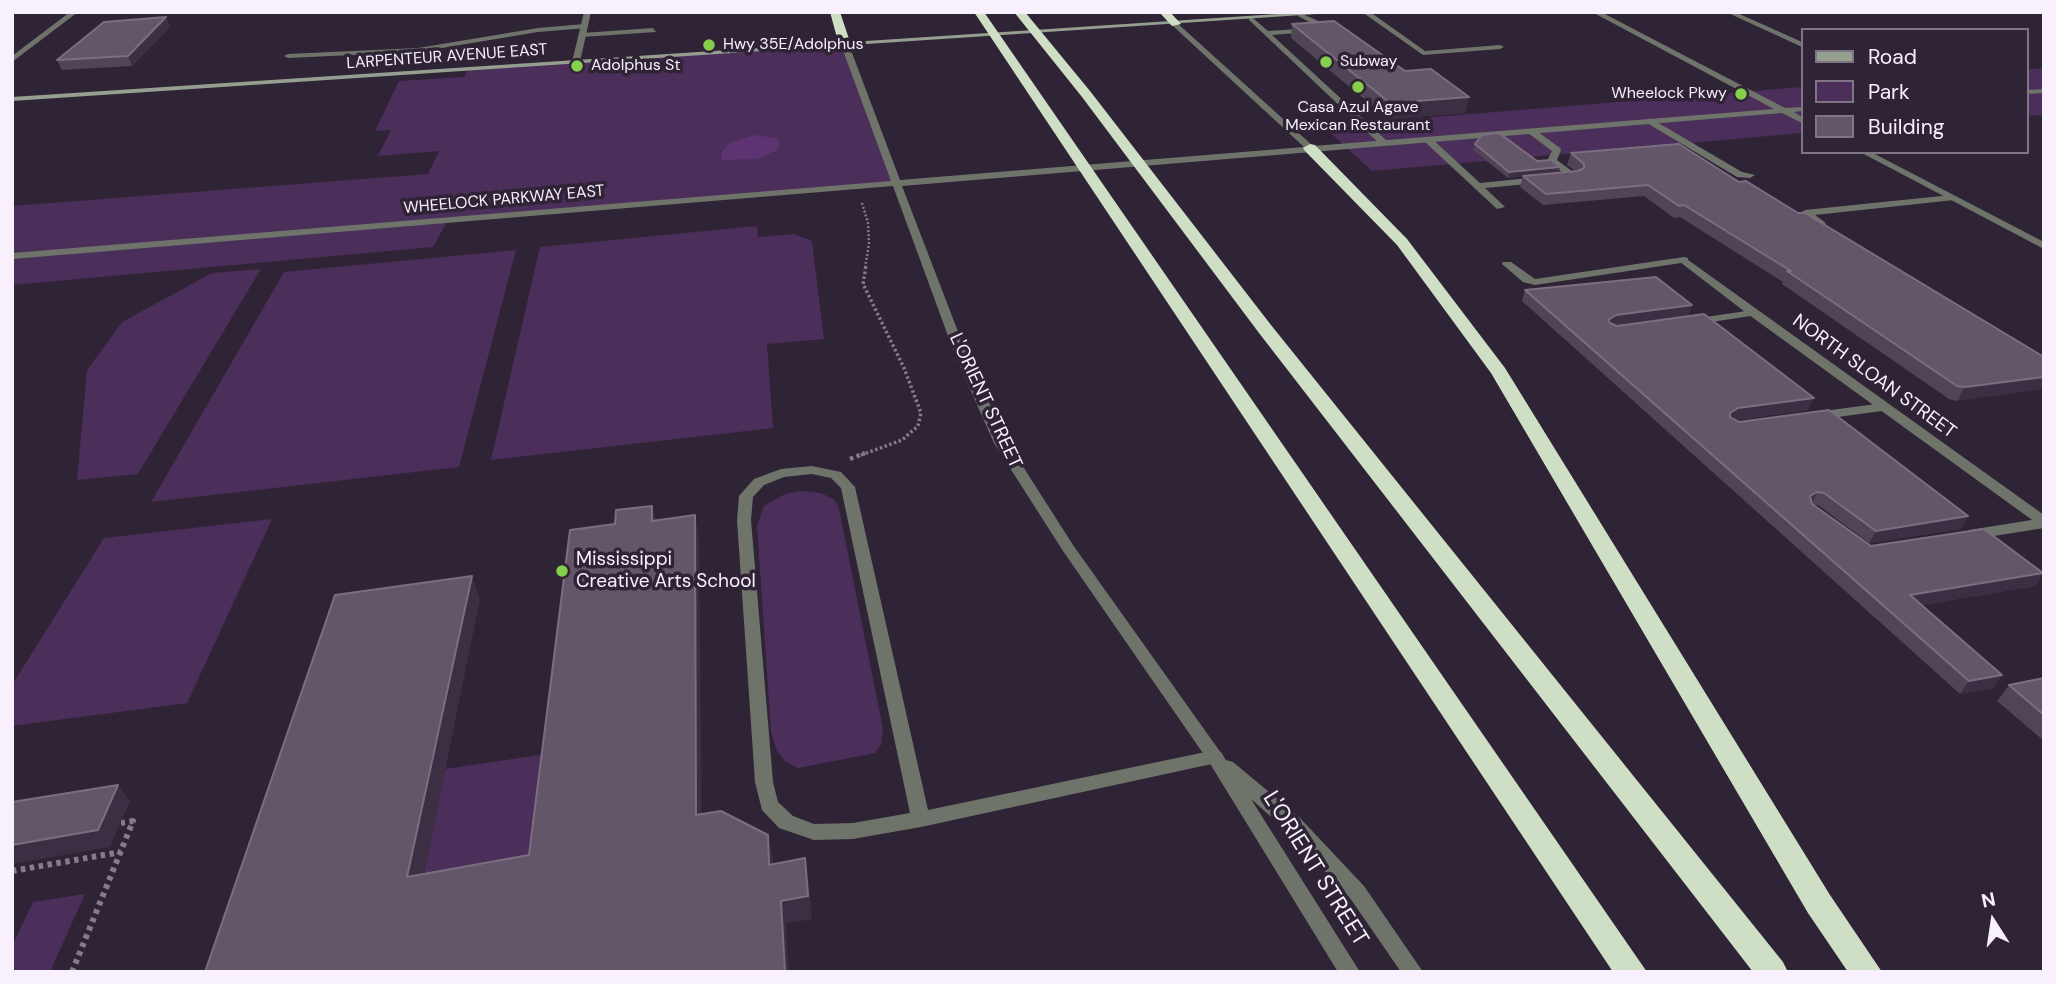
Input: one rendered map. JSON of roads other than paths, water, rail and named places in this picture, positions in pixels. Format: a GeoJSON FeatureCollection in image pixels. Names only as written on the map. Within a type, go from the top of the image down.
{"type":"FeatureCollection","features":[{"type":"Feature","properties":{"kind":"highway"},"geometry":{"type":"LineString","coordinates":[[835,12],[845,45]]}},
{"type":"Feature","properties":{"kind":"highway"},"geometry":{"type":"LineString","coordinates":[[979,12],[1631,972]]}},
{"type":"Feature","properties":{"kind":"highway"},"geometry":{"type":"LineString","coordinates":[[1019,12],[1086,94],[1265,329],[1772,972]]}},
{"type":"Feature","properties":{"kind":"highway"},"geometry":{"type":"LineString","coordinates":[[1164,12],[1176,24]]}},
{"type":"Feature","properties":{"kind":"highway"},"geometry":{"type":"LineString","coordinates":[[1310,148],[1402,242],[1499,372],[1819,904],[1866,972]]}},
{"type":"Feature","properties":{"kind":"main road","name":"LARPENTEUR AVENUE EAST"},"geometry":{"type":"LineString","coordinates":[[12,99],[1344,12]]}},
{"type":"Feature","properties":{"kind":"street"},"geometry":{"type":"LineString","coordinates":[[12,60],[75,12]]}},
{"type":"Feature","properties":{"kind":"street"},"geometry":{"type":"LineString","coordinates":[[576,62],[588,12]]}},
{"type":"Feature","properties":{"kind":"street"},"geometry":{"type":"LineString","coordinates":[[1364,12],[1423,53],[1500,47]]}},
{"type":"Feature","properties":{"kind":"street"},"geometry":{"type":"LineString","coordinates":[[1595,12],[1800,119]]}},
{"type":"Feature","properties":{"kind":"street"},"geometry":{"type":"LineString","coordinates":[[1730,12],[1800,44]]}},
{"type":"Feature","properties":{"kind":"street"},"geometry":{"type":"LineString","coordinates":[[1298,14],[1326,29],[1344,33]]}},
{"type":"Feature","properties":{"kind":"street"},"geometry":{"type":"LineString","coordinates":[[1251,19],[1384,143]]}},
{"type":"Feature","properties":{"kind":"street"},"geometry":{"type":"LineString","coordinates":[[1176,24],[1310,148],[1800,109]]}},
{"type":"Feature","properties":{"kind":"street"},"geometry":{"type":"LineString","coordinates":[[1266,33],[1326,29]]}},
{"type":"Feature","properties":{"kind":"street"},"geometry":{"type":"LineString","coordinates":[[288,56],[418,50],[538,30],[653,30]]}},
{"type":"Feature","properties":{"kind":"street","name":"L'ORIENT STREET"},"geometry":{"type":"LineString","coordinates":[[845,45],[961,355],[1001,443],[1060,537],[1216,757],[1350,972]]}},
{"type":"Feature","properties":{"kind":"street"},"geometry":{"type":"LineString","coordinates":[[1650,121],[1740,175],[1750,175]]}},
{"type":"Feature","properties":{"kind":"street"},"geometry":{"type":"LineString","coordinates":[[1531,131],[1557,150],[1552,161],[1574,177],[1560,178]]}},
{"type":"Feature","properties":{"kind":"street"},"geometry":{"type":"LineString","coordinates":[[1427,139],[1500,207]]}},
{"type":"Feature","properties":{"kind":"street","name":"WHEELOCK PARKWAY EAST"},"geometry":{"type":"LineString","coordinates":[[12,256],[1310,148]]}},
{"type":"Feature","properties":{"kind":"street"},"geometry":{"type":"LineString","coordinates":[[1868,154],[2044,246]]}},
{"type":"Feature","properties":{"kind":"street"},"geometry":{"type":"LineString","coordinates":[[1478,186],[1546,180]]}},
{"type":"Feature","properties":{"kind":"street"},"geometry":{"type":"LineString","coordinates":[[1829,228],[1805,213],[1951,198]]}},
{"type":"Feature","properties":{"kind":"street","name":"NORTH SLOAN STREET"},"geometry":{"type":"LineString","coordinates":[[1507,264],[1535,282],[1631,270],[1684,260],[1753,313],[2044,522]]}},
{"type":"Feature","properties":{"kind":"street"},"geometry":{"type":"LineString","coordinates":[[1677,324],[1753,313]]}},
{"type":"Feature","properties":{"kind":"street"},"geometry":{"type":"LineString","coordinates":[[1802,418],[1884,407]]}},
{"type":"Feature","properties":{"kind":"street"},"geometry":{"type":"LineString","coordinates":[[921,819],[851,498],[844,481],[828,472],[794,470],[759,482],[746,496],[744,520],[764,782],[769,806],[786,822],[814,832],[853,831],[921,819],[1216,757]]}},
{"type":"Feature","properties":{"kind":"street"},"geometry":{"type":"LineString","coordinates":[[1948,538],[2044,522]]}},
{"type":"Feature","properties":{"kind":"street","name":"L'ORIENT STREET"},"geometry":{"type":"LineString","coordinates":[[1216,757],[1293,823],[1357,892],[1413,972]]}},
{"type":"Feature","properties":{"kind":"place","name":"Hwy 35E/Adolphus"},"geometry":{"type":"Point","coordinates":[709,45]}},
{"type":"Feature","properties":{"kind":"place","name":"Subway"},"geometry":{"type":"Point","coordinates":[1326,62]}},
{"type":"Feature","properties":{"kind":"place","name":"Adolphus St"},"geometry":{"type":"Point","coordinates":[577,66]}},
{"type":"Feature","properties":{"kind":"place","name":"Casa Azul Agave Mexican Restaurant"},"geometry":{"type":"Point","coordinates":[1358,87]}},
{"type":"Feature","properties":{"kind":"place","name":"Wheelock Pkwy"},"geometry":{"type":"Point","coordinates":[1741,94]}},
{"type":"Feature","properties":{"kind":"place","name":"Mississippi Creative Arts School"},"geometry":{"type":"Point","coordinates":[562,571]}}]}
